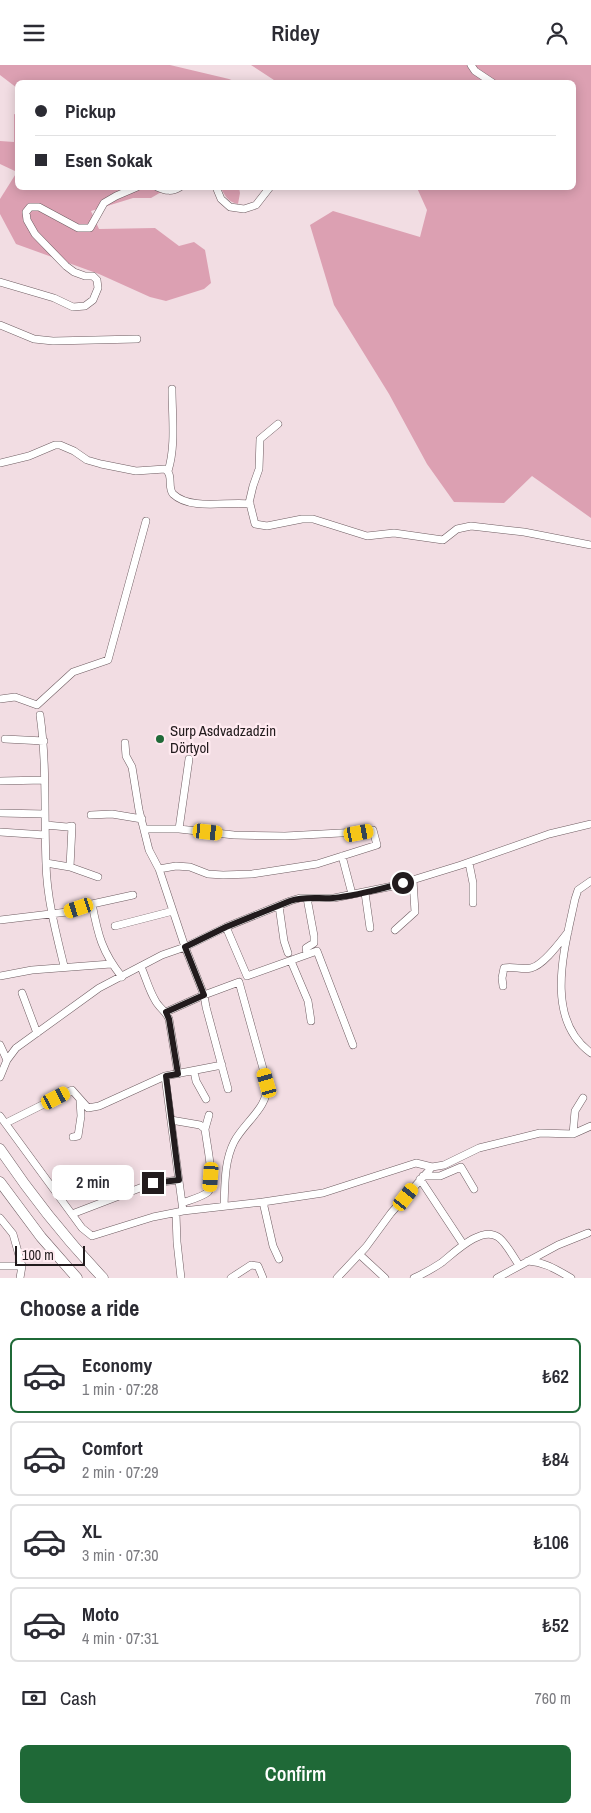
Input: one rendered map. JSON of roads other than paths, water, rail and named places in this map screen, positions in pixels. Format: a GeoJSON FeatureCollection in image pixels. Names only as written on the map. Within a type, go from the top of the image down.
{"type":"FeatureCollection","features":[{"type":"Feature","properties":{"kind":"highway"},"geometry":{"type":"LineString","coordinates":[[0,1149],[22,1183],[55,1225],[103,1278]]}},
{"type":"Feature","properties":{"kind":"highway"},"geometry":{"type":"LineString","coordinates":[[0,1182],[40,1237],[77,1278]]}},
{"type":"Feature","properties":{"kind":"street"},"geometry":{"type":"LineString","coordinates":[[470,65],[475,71],[488,80]]}},
{"type":"Feature","properties":{"kind":"street"},"geometry":{"type":"LineString","coordinates":[[0,281],[54,298],[73,307],[85,307],[93,300],[98,288],[97,280],[93,276],[85,276],[74,272],[66,266],[35,234],[27,220],[26,212],[30,207],[40,207],[78,228],[90,228],[104,203],[130,190]]}},
{"type":"Feature","properties":{"kind":"street"},"geometry":{"type":"LineString","coordinates":[[217,190],[221,199],[230,207],[244,209],[256,205],[268,190]]}},
{"type":"Feature","properties":{"kind":"street"},"geometry":{"type":"LineString","coordinates":[[0,325],[34,339],[53,341],[137,339]]}},
{"type":"Feature","properties":{"kind":"street"},"geometry":{"type":"LineString","coordinates":[[172,389],[172,453],[168,471],[171,491],[182,499],[199,504],[250,504]]}},
{"type":"Feature","properties":{"kind":"street"},"geometry":{"type":"LineString","coordinates":[[278,424],[260,439],[259,469],[249,503],[255,524],[262,527],[302,519],[312,519],[367,536],[394,533],[443,540],[459,528],[476,527],[524,532],[591,545]]}},
{"type":"Feature","properties":{"kind":"street"},"geometry":{"type":"LineString","coordinates":[[0,463],[30,456],[50,447],[60,445],[74,451],[87,460],[101,464],[136,471],[165,469],[168,471]]}},
{"type":"Feature","properties":{"kind":"street"},"geometry":{"type":"LineString","coordinates":[[0,699],[15,697],[37,705],[73,672],[108,660],[146,521]]}},
{"type":"Feature","properties":{"kind":"street"},"geometry":{"type":"LineString","coordinates":[[40,715],[44,741],[45,835],[48,889],[64,966]]}},
{"type":"Feature","properties":{"kind":"street"},"geometry":{"type":"LineString","coordinates":[[5,739],[44,741]]}},
{"type":"Feature","properties":{"kind":"street"},"geometry":{"type":"LineString","coordinates":[[125,743],[126,756],[132,767],[149,850],[159,869],[185,947],[204,995],[228,1089]]}},
{"type":"Feature","properties":{"kind":"street"},"geometry":{"type":"LineString","coordinates":[[178,829],[189,759]]}},
{"type":"Feature","properties":{"kind":"street"},"geometry":{"type":"LineString","coordinates":[[0,781],[44,779]]}},
{"type":"Feature","properties":{"kind":"street"},"geometry":{"type":"LineString","coordinates":[[0,813],[45,814]]}},
{"type":"Feature","properties":{"kind":"street"},"geometry":{"type":"LineString","coordinates":[[91,815],[112,815],[142,819]]}},
{"type":"Feature","properties":{"kind":"street"},"geometry":{"type":"LineString","coordinates":[[0,1077],[6,1060],[16,1048],[99,988],[162,955],[185,947],[226,927],[300,898],[334,897],[365,893],[469,863],[549,834],[591,824]]}},
{"type":"Feature","properties":{"kind":"street"},"geometry":{"type":"LineString","coordinates":[[46,825],[72,826],[70,867]]}},
{"type":"Feature","properties":{"kind":"street"},"geometry":{"type":"LineString","coordinates":[[144,829],[178,829],[234,835],[285,836],[359,833],[373,830],[377,845],[317,864],[252,874],[208,874],[190,867],[176,866],[159,869]]}},
{"type":"Feature","properties":{"kind":"street"},"geometry":{"type":"LineString","coordinates":[[0,832],[45,835]]}},
{"type":"Feature","properties":{"kind":"street"},"geometry":{"type":"LineString","coordinates":[[342,856],[352,894]]}},
{"type":"Feature","properties":{"kind":"street"},"geometry":{"type":"LineString","coordinates":[[46,863],[70,867],[98,877]]}},
{"type":"Feature","properties":{"kind":"street"},"geometry":{"type":"LineString","coordinates":[[469,863],[473,883],[473,903]]}},
{"type":"Feature","properties":{"kind":"street"},"geometry":{"type":"LineString","coordinates":[[395,930],[415,912],[413,880]]}},
{"type":"Feature","properties":{"kind":"street"},"geometry":{"type":"LineString","coordinates":[[591,881],[578,890],[568,932],[561,978],[562,999],[572,1032],[581,1045],[591,1053]]}},
{"type":"Feature","properties":{"kind":"street"},"geometry":{"type":"LineString","coordinates":[[365,893],[370,929]]}},
{"type":"Feature","properties":{"kind":"street"},"geometry":{"type":"LineString","coordinates":[[0,920],[53,915],[133,895]]}},
{"type":"Feature","properties":{"kind":"street"},"geometry":{"type":"LineString","coordinates":[[306,898],[314,936],[314,943],[306,948],[307,954]]}},
{"type":"Feature","properties":{"kind":"street"},"geometry":{"type":"LineString","coordinates":[[92,904],[101,944],[111,963],[122,977]]}},
{"type":"Feature","properties":{"kind":"street"},"geometry":{"type":"LineString","coordinates":[[279,906],[284,941],[288,953]]}},
{"type":"Feature","properties":{"kind":"street"},"geometry":{"type":"LineString","coordinates":[[115,926],[174,911]]}},
{"type":"Feature","properties":{"kind":"street"},"geometry":{"type":"LineString","coordinates":[[226,927],[247,976],[317,951],[353,1045]]}},
{"type":"Feature","properties":{"kind":"street"},"geometry":{"type":"LineString","coordinates":[[503,986],[504,968],[511,966],[531,968],[538,966],[568,932]]}},
{"type":"Feature","properties":{"kind":"street"},"geometry":{"type":"LineString","coordinates":[[291,961],[308,1001],[311,1021]]}},
{"type":"Feature","properties":{"kind":"street"},"geometry":{"type":"LineString","coordinates":[[0,976],[64,966],[111,963]]}},
{"type":"Feature","properties":{"kind":"street"},"geometry":{"type":"LineString","coordinates":[[141,967],[155,1001],[166,1012],[169,1019],[178,1074]]}},
{"type":"Feature","properties":{"kind":"street"},"geometry":{"type":"LineString","coordinates":[[166,1012],[239,982],[268,1091],[265,1101],[234,1142],[225,1171],[224,1206]]}},
{"type":"Feature","properties":{"kind":"street"},"geometry":{"type":"LineString","coordinates":[[22,993],[37,1033]]}},
{"type":"Feature","properties":{"kind":"street"},"geometry":{"type":"LineString","coordinates":[[0,1045],[6,1060]]}},
{"type":"Feature","properties":{"kind":"street"},"geometry":{"type":"LineString","coordinates":[[6,1123],[72,1090],[88,1108],[99,1106],[166,1076],[222,1065]]}},
{"type":"Feature","properties":{"kind":"street"},"geometry":{"type":"LineString","coordinates":[[194,1071],[196,1081],[206,1099]]}},
{"type":"Feature","properties":{"kind":"street"},"geometry":{"type":"LineString","coordinates":[[166,1076],[182,1203],[177,1242],[181,1278]]}},
{"type":"Feature","properties":{"kind":"street"},"geometry":{"type":"LineString","coordinates":[[573,1135],[575,1111],[583,1098]]}},
{"type":"Feature","properties":{"kind":"street"},"geometry":{"type":"LineString","coordinates":[[73,1137],[78,1136],[81,1116],[80,1099]]}},
{"type":"Feature","properties":{"kind":"street"},"geometry":{"type":"LineString","coordinates":[[182,1203],[206,1193],[210,1188],[211,1177],[205,1129],[209,1115]]}},
{"type":"Feature","properties":{"kind":"street"},"geometry":{"type":"LineString","coordinates":[[0,1116],[82,1228],[92,1235],[153,1217],[180,1212],[323,1193],[416,1163],[432,1167],[444,1165],[479,1148],[540,1133],[573,1135],[591,1126]]}},
{"type":"Feature","properties":{"kind":"street"},"geometry":{"type":"LineString","coordinates":[[171,1120],[200,1125],[205,1129]]}},
{"type":"Feature","properties":{"kind":"street"},"geometry":{"type":"LineString","coordinates":[[337,1278],[432,1167]]}},
{"type":"Feature","properties":{"kind":"street"},"geometry":{"type":"LineString","coordinates":[[422,1177],[440,1176],[461,1167],[474,1189]]}},
{"type":"Feature","properties":{"kind":"street"},"geometry":{"type":"LineString","coordinates":[[422,1177],[463,1245]]}},
{"type":"Feature","properties":{"kind":"street"},"geometry":{"type":"LineString","coordinates":[[72,1214],[153,1183],[179,1180]]}},
{"type":"Feature","properties":{"kind":"street"},"geometry":{"type":"LineString","coordinates":[[262,1202],[273,1246],[279,1259]]}},
{"type":"Feature","properties":{"kind":"street"},"geometry":{"type":"LineString","coordinates":[[0,1218],[13,1234],[22,1266],[20,1278]]}},
{"type":"Feature","properties":{"kind":"street"},"geometry":{"type":"LineString","coordinates":[[497,1278],[558,1245],[588,1233]]}},
{"type":"Feature","properties":{"kind":"street"},"geometry":{"type":"LineString","coordinates":[[414,1278],[443,1262],[463,1245],[481,1235],[490,1234],[498,1237],[518,1265]]}},
{"type":"Feature","properties":{"kind":"street"},"geometry":{"type":"LineString","coordinates":[[358,1254],[385,1278]]}},
{"type":"Feature","properties":{"kind":"street"},"geometry":{"type":"LineString","coordinates":[[528,1261],[550,1266],[571,1278]]}},
{"type":"Feature","properties":{"kind":"street"},"geometry":{"type":"LineString","coordinates":[[231,1278],[251,1265],[258,1266],[263,1278]]}},
{"type":"Feature","properties":{"kind":"street"},"geometry":{"type":"LineString","coordinates":[[0,1266],[22,1266]]}},
{"type":"Feature","properties":{"kind":"place","name":"Surp Asdvadzadzin Dörtyol"},"geometry":{"type":"Point","coordinates":[160,739]}}]}
